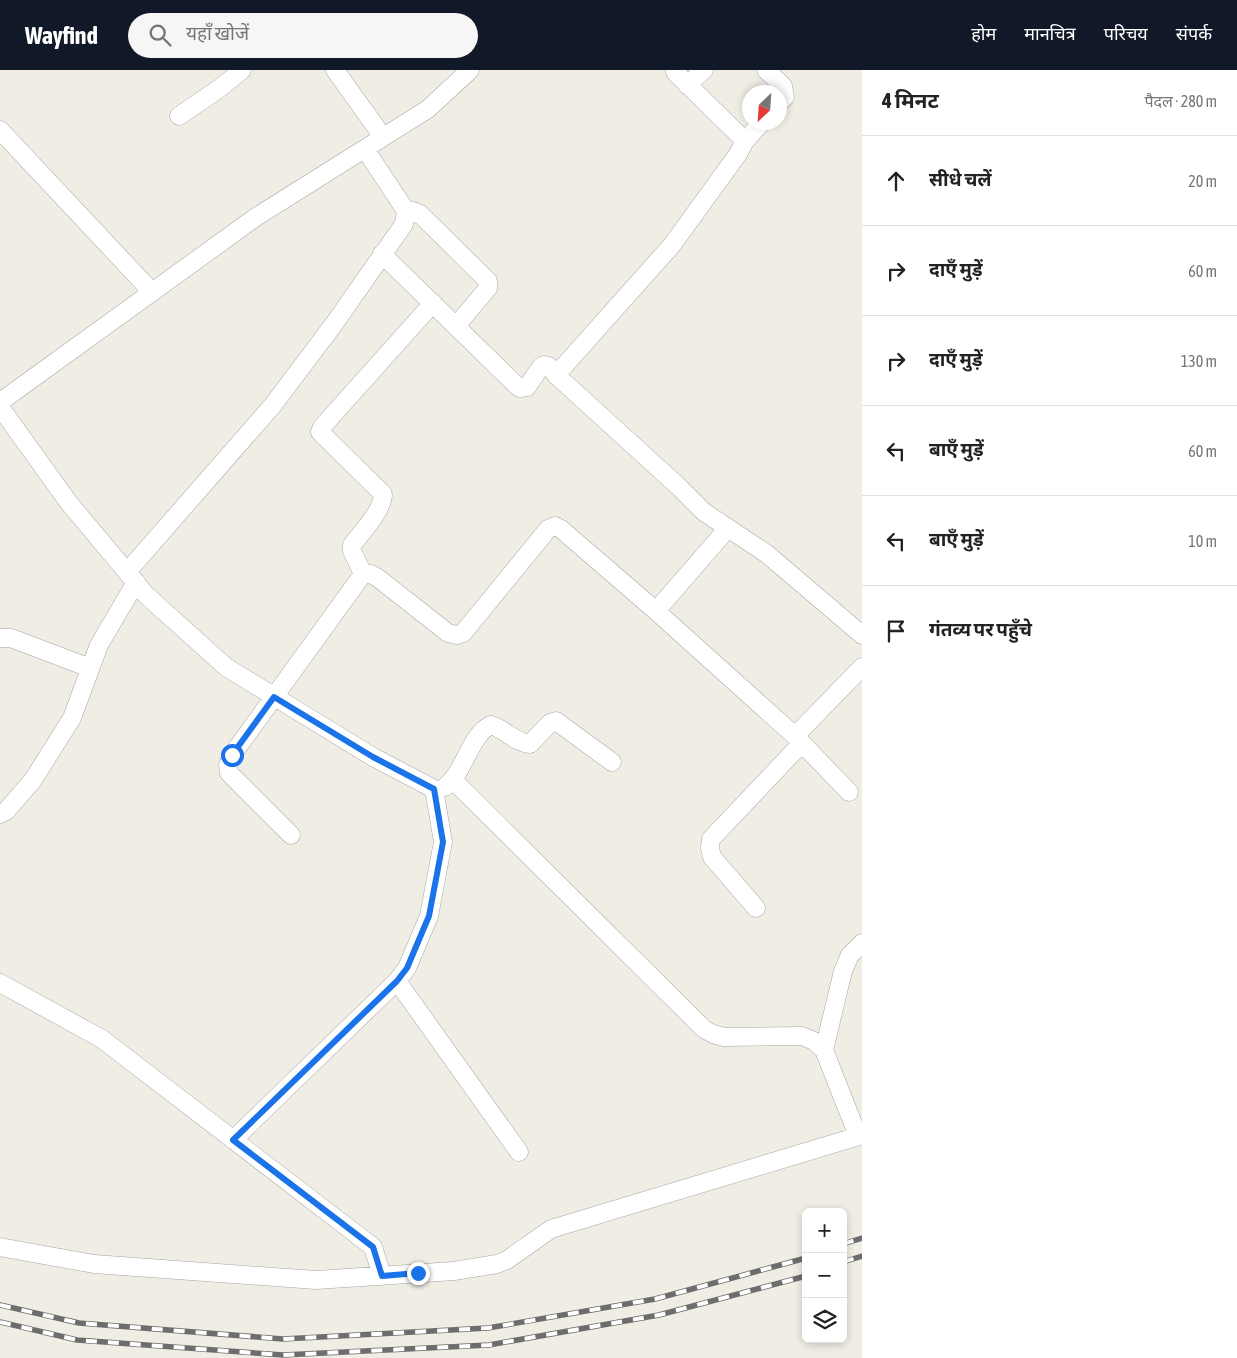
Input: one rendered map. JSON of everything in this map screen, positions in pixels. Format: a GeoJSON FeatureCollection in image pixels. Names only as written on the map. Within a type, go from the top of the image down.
{"type":"FeatureCollection","features":[{"type":"Feature","properties":{"kind":"street"},"geometry":{"type":"LineString","coordinates":[[179,116],[220,88],[242,70]]}},
{"type":"Feature","properties":{"kind":"street"},"geometry":{"type":"LineString","coordinates":[[335,70],[383,137]]}},
{"type":"Feature","properties":{"kind":"street"},"geometry":{"type":"LineString","coordinates":[[0,402],[256,217],[428,108],[470,70]]}},
{"type":"Feature","properties":{"kind":"street"},"geometry":{"type":"LineString","coordinates":[[704,70],[681,78],[745,141]]}},
{"type":"Feature","properties":{"kind":"street"},"geometry":{"type":"LineString","coordinates":[[766,70],[781,85]]}},
{"type":"Feature","properties":{"kind":"street"},"geometry":{"type":"LineString","coordinates":[[0,130],[152,292]]}},
{"type":"Feature","properties":{"kind":"street"},"geometry":{"type":"LineString","coordinates":[[556,375],[672,245],[738,154],[745,141],[755,130]]}},
{"type":"Feature","properties":{"kind":"street"},"geometry":{"type":"LineString","coordinates":[[0,814],[34,780],[72,718],[99,645],[132,577],[273,405],[334,324],[404,224],[406,211],[365,149]]}},
{"type":"Feature","properties":{"kind":"street"},"geometry":{"type":"LineString","coordinates":[[406,211],[420,214],[488,281],[488,288],[456,326]]}},
{"type":"Feature","properties":{"kind":"street"},"geometry":{"type":"LineString","coordinates":[[382,254],[520,388],[527,387],[540,368],[544,365],[549,366],[556,375],[704,512],[767,554],[862,634]]}},
{"type":"Feature","properties":{"kind":"street"},"geometry":{"type":"LineString","coordinates":[[363,574],[352,551],[352,545],[379,508],[383,501],[383,494],[320,432],[322,427],[433,303]]}},
{"type":"Feature","properties":{"kind":"street"},"geometry":{"type":"LineString","coordinates":[[0,407],[69,503],[146,595],[226,667],[373,757],[434,789],[443,842],[429,916],[407,968],[397,981],[233,1140]]}},
{"type":"Feature","properties":{"kind":"street"},"geometry":{"type":"LineString","coordinates":[[363,574],[371,574],[378,578],[448,633],[457,635],[463,633],[548,529],[555,526],[561,529],[656,611],[798,739],[849,792]]}},
{"type":"Feature","properties":{"kind":"street"},"geometry":{"type":"LineString","coordinates":[[656,611],[728,528]]}},
{"type":"Feature","properties":{"kind":"street"},"geometry":{"type":"LineString","coordinates":[[291,835],[228,773],[228,765],[232,755],[363,574]]}},
{"type":"Feature","properties":{"kind":"street"},"geometry":{"type":"LineString","coordinates":[[0,638],[11,638],[90,668]]}},
{"type":"Feature","properties":{"kind":"street"},"geometry":{"type":"LineString","coordinates":[[756,908],[712,857],[711,839],[862,668]]}},
{"type":"Feature","properties":{"kind":"street"},"geometry":{"type":"LineString","coordinates":[[435,795],[454,781],[476,740],[486,727],[491,725],[523,744],[530,744],[550,723],[556,721],[612,762]]}},
{"type":"Feature","properties":{"kind":"street"},"geometry":{"type":"LineString","coordinates":[[0,1247],[94,1264],[316,1280],[454,1271],[497,1264],[508,1260],[551,1229],[860,1136],[824,1050],[814,1041],[802,1036],[724,1036],[713,1034],[704,1029],[454,781]]}},
{"type":"Feature","properties":{"kind":"street"},"geometry":{"type":"LineString","coordinates":[[824,1050],[843,971],[850,955],[862,943]]}},
{"type":"Feature","properties":{"kind":"street"},"geometry":{"type":"LineString","coordinates":[[397,981],[519,1152]]}},
{"type":"Feature","properties":{"kind":"street"},"geometry":{"type":"LineString","coordinates":[[0,983],[102,1039],[373,1247],[382,1276]]}},
{"type":"Feature","properties":{"kind":"railway"},"geometry":{"type":"LineString","coordinates":[[847,1243],[862,1238]]}},
{"type":"Feature","properties":{"kind":"railway"},"geometry":{"type":"LineString","coordinates":[[847,1261],[862,1256]]}},
{"type":"Feature","properties":{"kind":"railway"},"geometry":{"type":"LineString","coordinates":[[0,1305],[79,1323],[283,1339],[488,1328],[655,1299],[802,1259]]}},
{"type":"Feature","properties":{"kind":"railway"},"geometry":{"type":"LineString","coordinates":[[0,1322],[77,1340],[283,1355],[489,1345],[659,1315],[802,1277]]}},
{"type":"Feature","properties":{"kind":"route"},"geometry":{"type":"LineString","coordinates":[[232,755],[274,697],[373,757],[434,789],[443,842],[429,916],[407,968],[397,981],[233,1140],[373,1247],[382,1276],[418,1273]]}}]}
